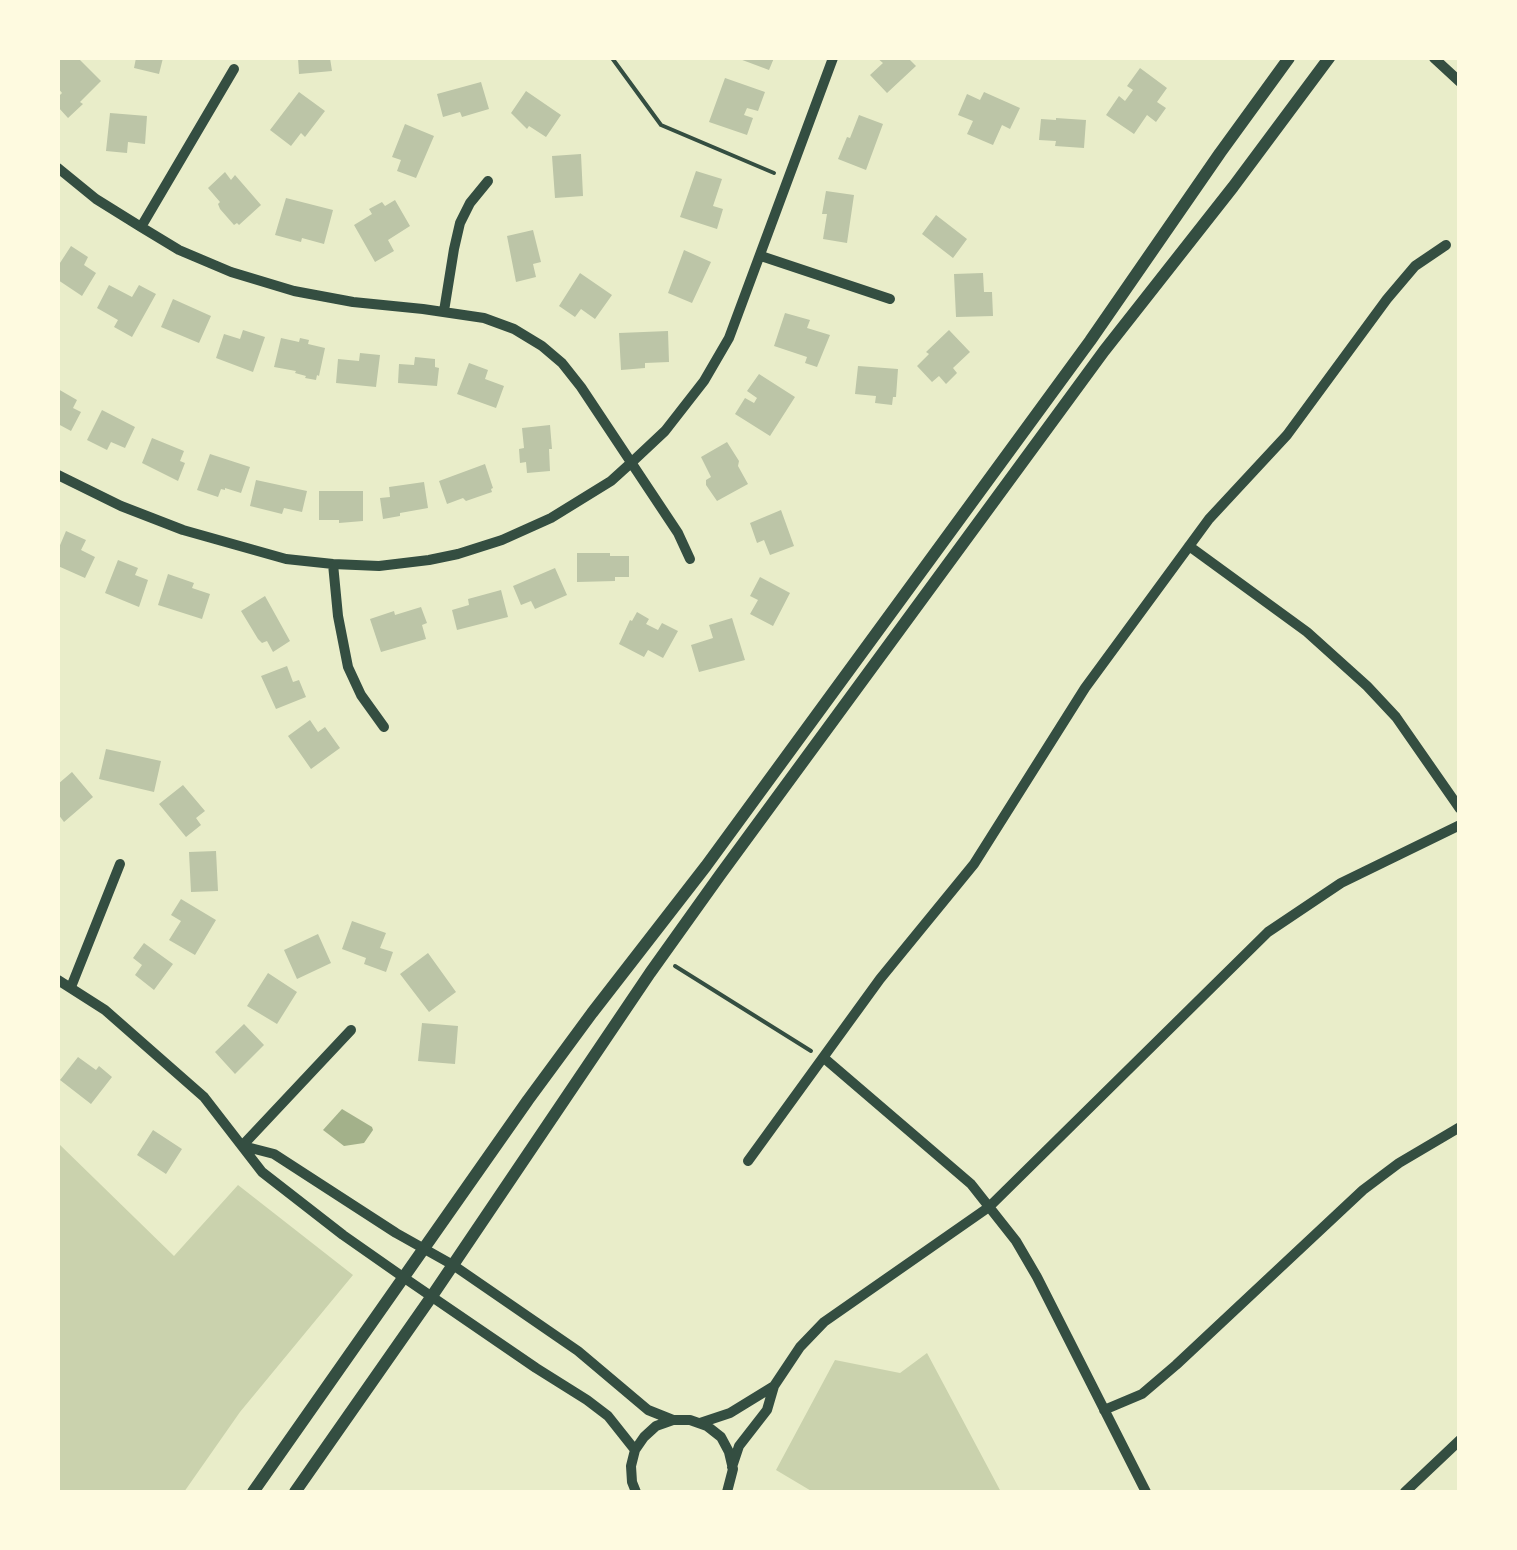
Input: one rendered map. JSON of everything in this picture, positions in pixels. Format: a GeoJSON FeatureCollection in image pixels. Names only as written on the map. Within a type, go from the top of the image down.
{"type":"FeatureCollection","features":[{"type":"Feature","properties":{"kind":"street"},"geometry":{"type":"LineString","coordinates":[[58,474],[122,506],[183,530],[249,550],[333,564],[379,566],[458,554],[551,518],[611,481],[665,431],[704,382],[730,338],[832,58]]}},
{"type":"Feature","properties":{"kind":"street"},"geometry":{"type":"LineString","coordinates":[[252,1492],[538,1086],[706,866],[1078,357],[1290,58]]}},
{"type":"Feature","properties":{"kind":"street"},"geometry":{"type":"LineString","coordinates":[[294,1492],[661,958],[1092,367],[1234,187],[1329,58]]}},
{"type":"Feature","properties":{"kind":"street"},"geometry":{"type":"LineString","coordinates":[[1434,58],[1460,82]]}},
{"type":"Feature","properties":{"kind":"street"},"geometry":{"type":"LineString","coordinates":[[141,228],[234,69]]}},
{"type":"Feature","properties":{"kind":"street"},"geometry":{"type":"LineString","coordinates":[[58,168],[141,228],[179,250],[231,272],[282,288],[352,302],[484,318],[514,329],[542,346],[581,387],[678,533],[690,558]]}},
{"type":"Feature","properties":{"kind":"street"},"geometry":{"type":"LineString","coordinates":[[444,311],[460,223],[488,181]]}},
{"type":"Feature","properties":{"kind":"street"},"geometry":{"type":"LineString","coordinates":[[748,1161],[880,979],[974,864],[1085,688],[1189,546],[1225,499],[1288,435],[1415,266],[1446,245]]}},
{"type":"Feature","properties":{"kind":"street"},"geometry":{"type":"LineString","coordinates":[[761,256],[890,299]]}},
{"type":"Feature","properties":{"kind":"street"},"geometry":{"type":"LineString","coordinates":[[1189,546],[1307,632],[1366,686],[1396,716],[1460,810]]}},
{"type":"Feature","properties":{"kind":"street"},"geometry":{"type":"LineString","coordinates":[[333,564],[348,667],[361,695],[384,727]]}},
{"type":"Feature","properties":{"kind":"street"},"geometry":{"type":"LineString","coordinates":[[727,1492],[739,1446],[767,1410],[774,1386],[800,1348],[824,1322],[989,1208],[1268,932],[1341,884],[1460,825]]}},
{"type":"Feature","properties":{"kind":"street"},"geometry":{"type":"LineString","coordinates":[[71,987],[120,864]]}},
{"type":"Feature","properties":{"kind":"street"},"geometry":{"type":"LineString","coordinates":[[58,980],[105,1010],[204,1097],[262,1172],[344,1235],[587,1400],[608,1416],[635,1450]]}},
{"type":"Feature","properties":{"kind":"street"},"geometry":{"type":"LineString","coordinates":[[242,1146],[351,1030]]}},
{"type":"Feature","properties":{"kind":"street"},"geometry":{"type":"LineString","coordinates":[[824,1058],[970,1184],[1016,1241],[1146,1492]]}},
{"type":"Feature","properties":{"kind":"street"},"geometry":{"type":"LineString","coordinates":[[1104,1410],[1142,1394],[1364,1190],[1399,1163],[1460,1127]]}},
{"type":"Feature","properties":{"kind":"street"},"geometry":{"type":"LineString","coordinates":[[242,1146],[274,1154],[396,1233],[453,1264],[578,1352],[648,1410],[673,1420]]}},
{"type":"Feature","properties":{"kind":"street"},"geometry":{"type":"LineString","coordinates":[[700,1424],[730,1413],[774,1386]]}},
{"type":"Feature","properties":{"kind":"street"},"geometry":{"type":"LineString","coordinates":[[636,1492],[631,1466],[635,1450],[656,1426],[673,1420],[690,1420],[720,1437],[732,1467]]}},
{"type":"Feature","properties":{"kind":"street"},"geometry":{"type":"LineString","coordinates":[[1405,1492],[1460,1440]]}},
{"type":"Feature","properties":{"kind":"path"},"geometry":{"type":"LineString","coordinates":[[612,58],[661,125],[788,178]]}},
{"type":"Feature","properties":{"kind":"path"},"geometry":{"type":"LineString","coordinates":[[661,958],[824,1058]]}},
{"type":"Feature","properties":{"kind":"shaded area"},"geometry":{"type":"Polygon","coordinates":[[[342,1109],[372,1127],[364,1143],[344,1146],[323,1130],[342,1109]]]}},
{"type":"Feature","properties":{"kind":"shaded area"},"geometry":{"type":"Polygon","coordinates":[[[58,1143],[174,1256],[238,1185],[353,1275],[240,1412],[184,1492],[58,1492],[58,1143]]]}},
{"type":"Feature","properties":{"kind":"shaded area"},"geometry":{"type":"Polygon","coordinates":[[[927,1353],[1001,1492],[813,1492],[776,1470],[835,1360],[900,1373],[927,1353]]]}},
{"type":"Feature","properties":{"kind":"building"},"geometry":{"type":"Polygon","coordinates":[[[58,58],[78,58],[101,81],[68,118],[58,107],[62,93],[58,88],[58,58]]]}},
{"type":"Feature","properties":{"kind":"building"},"geometry":{"type":"Polygon","coordinates":[[[136,58],[163,58],[159,74],[134,68],[136,58]]]}},
{"type":"Feature","properties":{"kind":"building"},"geometry":{"type":"Polygon","coordinates":[[[298,58],[330,58],[332,71],[299,74],[298,58]]]}},
{"type":"Feature","properties":{"kind":"building"},"geometry":{"type":"Polygon","coordinates":[[[737,58],[774,58],[769,70],[737,58]]]}},
{"type":"Feature","properties":{"kind":"building"},"geometry":{"type":"Polygon","coordinates":[[[877,58],[908,58],[916,66],[887,93],[870,75],[883,63],[877,58]]]}},
{"type":"Feature","properties":{"kind":"building"},"geometry":{"type":"Polygon","coordinates":[[[1140,68],[1167,88],[1157,102],[1166,108],[1156,122],[1147,115],[1134,134],[1106,115],[1119,96],[1125,101],[1133,90],[1127,86],[1140,68]]]}},
{"type":"Feature","properties":{"kind":"building"},"geometry":{"type":"Polygon","coordinates":[[[725,78],[765,92],[758,111],[747,108],[744,115],[753,118],[747,135],[709,122],[725,78]]]}},
{"type":"Feature","properties":{"kind":"building"},"geometry":{"type":"Polygon","coordinates":[[[481,82],[489,109],[462,117],[460,112],[443,117],[437,94],[481,82]]]}},
{"type":"Feature","properties":{"kind":"building"},"geometry":{"type":"Polygon","coordinates":[[[526,91],[561,115],[546,137],[529,126],[527,129],[511,113],[526,91]]]}},
{"type":"Feature","properties":{"kind":"building"},"geometry":{"type":"Polygon","coordinates":[[[299,92],[325,111],[305,137],[301,133],[291,146],[270,130],[299,92]]]}},
{"type":"Feature","properties":{"kind":"building"},"geometry":{"type":"Polygon","coordinates":[[[984,92],[1020,108],[1010,129],[1002,125],[993,145],[967,134],[973,121],[958,115],[967,94],[980,100],[984,92]]]}},
{"type":"Feature","properties":{"kind":"building"},"geometry":{"type":"Polygon","coordinates":[[[110,113],[147,116],[145,144],[128,142],[127,153],[106,151],[110,113]]]}},
{"type":"Feature","properties":{"kind":"building"},"geometry":{"type":"Polygon","coordinates":[[[859,115],[883,124],[866,170],[838,159],[859,115]]]}},
{"type":"Feature","properties":{"kind":"building"},"geometry":{"type":"Polygon","coordinates":[[[1041,119],[1086,120],[1084,148],[1055,146],[1056,141],[1039,140],[1041,119]]]}},
{"type":"Feature","properties":{"kind":"building"},"geometry":{"type":"Polygon","coordinates":[[[405,124],[434,136],[416,178],[397,171],[401,160],[392,157],[405,124]]]}},
{"type":"Feature","properties":{"kind":"building"},"geometry":{"type":"Polygon","coordinates":[[[581,154],[583,196],[555,198],[552,156],[581,154]]]}},
{"type":"Feature","properties":{"kind":"building"},"geometry":{"type":"Polygon","coordinates":[[[696,171],[722,179],[713,206],[723,209],[717,229],[680,217],[696,171]]]}},
{"type":"Feature","properties":{"kind":"building"},"geometry":{"type":"Polygon","coordinates":[[[225,172],[231,180],[235,175],[261,205],[239,225],[234,225],[220,209],[220,202],[208,188],[225,172]]]}},
{"type":"Feature","properties":{"kind":"building"},"geometry":{"type":"Polygon","coordinates":[[[826,191],[854,195],[847,243],[823,239],[826,191]]]}},
{"type":"Feature","properties":{"kind":"building"},"geometry":{"type":"Polygon","coordinates":[[[286,198],[333,210],[324,244],[275,235],[286,198]]]}},
{"type":"Feature","properties":{"kind":"building"},"geometry":{"type":"Polygon","coordinates":[[[395,200],[410,226],[388,240],[394,251],[375,262],[354,225],[372,214],[369,209],[395,200]]]}},
{"type":"Feature","properties":{"kind":"building"},"geometry":{"type":"Polygon","coordinates":[[[936,215],[967,239],[953,258],[922,234],[936,215]]]}},
{"type":"Feature","properties":{"kind":"building"},"geometry":{"type":"Polygon","coordinates":[[[533,230],[541,262],[533,264],[536,277],[516,282],[507,236],[533,230]]]}},
{"type":"Feature","properties":{"kind":"building"},"geometry":{"type":"Polygon","coordinates":[[[71,246],[88,257],[84,265],[96,273],[82,296],[58,280],[58,266],[71,246]]]}},
{"type":"Feature","properties":{"kind":"building"},"geometry":{"type":"Polygon","coordinates":[[[684,250],[711,262],[692,303],[668,293],[684,250]]]}},
{"type":"Feature","properties":{"kind":"building"},"geometry":{"type":"Polygon","coordinates":[[[580,273],[612,295],[595,319],[581,309],[575,317],[559,306],[580,273]]]}},
{"type":"Feature","properties":{"kind":"building"},"geometry":{"type":"Polygon","coordinates":[[[983,273],[984,292],[992,292],[993,316],[956,317],[954,274],[983,273]]]}},
{"type":"Feature","properties":{"kind":"building"},"geometry":{"type":"Polygon","coordinates":[[[109,285],[132,297],[139,285],[156,294],[132,337],[114,327],[118,320],[97,308],[109,285]]]}},
{"type":"Feature","properties":{"kind":"building"},"geometry":{"type":"Polygon","coordinates":[[[173,299],[211,316],[199,343],[161,327],[173,299]]]}},
{"type":"Feature","properties":{"kind":"building"},"geometry":{"type":"Polygon","coordinates":[[[785,313],[810,320],[807,328],[830,335],[817,367],[805,363],[807,357],[774,346],[785,313]]]}},
{"type":"Feature","properties":{"kind":"building"},"geometry":{"type":"Polygon","coordinates":[[[243,330],[265,337],[253,372],[216,358],[224,334],[240,339],[243,330]]]}},
{"type":"Feature","properties":{"kind":"building"},"geometry":{"type":"Polygon","coordinates":[[[949,330],[970,352],[953,368],[957,373],[946,384],[939,376],[932,382],[917,366],[949,330]]]}},
{"type":"Feature","properties":{"kind":"building"},"geometry":{"type":"Polygon","coordinates":[[[668,331],[669,362],[621,370],[619,333],[668,331]]]}},
{"type":"Feature","properties":{"kind":"building"},"geometry":{"type":"Polygon","coordinates":[[[281,338],[309,340],[308,344],[325,348],[316,380],[274,367],[281,338]]]}},
{"type":"Feature","properties":{"kind":"building"},"geometry":{"type":"Polygon","coordinates":[[[360,353],[380,355],[376,387],[336,383],[338,359],[359,361],[360,353]]]}},
{"type":"Feature","properties":{"kind":"building"},"geometry":{"type":"Polygon","coordinates":[[[415,357],[435,359],[435,367],[439,368],[437,386],[398,383],[399,364],[414,365],[415,357]]]}},
{"type":"Feature","properties":{"kind":"building"},"geometry":{"type":"Polygon","coordinates":[[[469,363],[488,370],[485,379],[504,386],[496,408],[457,394],[469,363]]]}},
{"type":"Feature","properties":{"kind":"building"},"geometry":{"type":"Polygon","coordinates":[[[858,366],[898,369],[892,405],[875,403],[876,396],[855,394],[858,366]]]}},
{"type":"Feature","properties":{"kind":"building"},"geometry":{"type":"Polygon","coordinates":[[[759,374],[795,397],[770,436],[735,414],[745,398],[754,403],[757,398],[747,391],[759,374]]]}},
{"type":"Feature","properties":{"kind":"building"},"geometry":{"type":"Polygon","coordinates":[[[58,389],[77,400],[73,408],[81,412],[71,431],[58,424],[58,389]]]}},
{"type":"Feature","properties":{"kind":"building"},"geometry":{"type":"Polygon","coordinates":[[[102,410],[135,427],[125,448],[111,442],[107,450],[87,440],[102,410]]]}},
{"type":"Feature","properties":{"kind":"building"},"geometry":{"type":"Polygon","coordinates":[[[550,425],[550,471],[527,473],[526,462],[520,463],[519,449],[524,448],[522,428],[550,425]]]}},
{"type":"Feature","properties":{"kind":"building"},"geometry":{"type":"Polygon","coordinates":[[[152,438],[184,451],[180,461],[185,463],[178,481],[142,463],[152,438]]]}},
{"type":"Feature","properties":{"kind":"building"},"geometry":{"type":"Polygon","coordinates":[[[727,442],[748,484],[717,501],[706,485],[711,477],[701,457],[727,442]]]}},
{"type":"Feature","properties":{"kind":"building"},"geometry":{"type":"Polygon","coordinates":[[[210,454],[250,467],[241,493],[225,488],[218,497],[197,490],[210,454]]]}},
{"type":"Feature","properties":{"kind":"building"},"geometry":{"type":"Polygon","coordinates":[[[485,464],[492,492],[447,504],[439,481],[485,464]]]}},
{"type":"Feature","properties":{"kind":"building"},"geometry":{"type":"Polygon","coordinates":[[[256,480],[307,491],[302,512],[284,508],[282,514],[250,506],[256,480]]]}},
{"type":"Feature","properties":{"kind":"building"},"geometry":{"type":"Polygon","coordinates":[[[424,482],[428,508],[383,519],[380,498],[390,497],[389,487],[424,482]]]}},
{"type":"Feature","properties":{"kind":"building"},"geometry":{"type":"Polygon","coordinates":[[[319,491],[363,491],[363,521],[319,520],[319,491]]]}},
{"type":"Feature","properties":{"kind":"building"},"geometry":{"type":"Polygon","coordinates":[[[781,510],[794,546],[770,555],[764,540],[757,543],[750,523],[781,510]]]}},
{"type":"Feature","properties":{"kind":"building"},"geometry":{"type":"Polygon","coordinates":[[[66,531],[86,540],[81,550],[95,557],[85,578],[58,566],[58,550],[66,531]]]}},
{"type":"Feature","properties":{"kind":"building"},"geometry":{"type":"Polygon","coordinates":[[[577,553],[629,556],[629,577],[577,582],[577,553]]]}},
{"type":"Feature","properties":{"kind":"building"},"geometry":{"type":"Polygon","coordinates":[[[118,560],[138,568],[135,575],[148,580],[139,607],[105,593],[118,560]]]}},
{"type":"Feature","properties":{"kind":"building"},"geometry":{"type":"Polygon","coordinates":[[[555,568],[567,595],[535,609],[531,601],[521,605],[513,586],[555,568]]]}},
{"type":"Feature","properties":{"kind":"building"},"geometry":{"type":"Polygon","coordinates":[[[168,574],[194,583],[192,588],[210,594],[202,619],[158,605],[168,574]]]}},
{"type":"Feature","properties":{"kind":"building"},"geometry":{"type":"Polygon","coordinates":[[[760,577],[790,593],[773,626],[750,614],[758,600],[750,596],[760,577]]]}},
{"type":"Feature","properties":{"kind":"building"},"geometry":{"type":"Polygon","coordinates":[[[501,590],[508,617],[457,630],[452,610],[469,605],[468,599],[501,590]]]}},
{"type":"Feature","properties":{"kind":"building"},"geometry":{"type":"Polygon","coordinates":[[[265,596],[290,641],[273,652],[267,641],[262,643],[258,639],[241,611],[265,596]]]}},
{"type":"Feature","properties":{"kind":"building"},"geometry":{"type":"Polygon","coordinates":[[[421,607],[427,623],[422,625],[426,639],[381,652],[370,619],[421,607]]]}},
{"type":"Feature","properties":{"kind":"building"},"geometry":{"type":"Polygon","coordinates":[[[637,612],[649,619],[646,624],[658,630],[662,623],[678,631],[663,658],[648,650],[644,657],[619,644],[637,612]]]}},
{"type":"Feature","properties":{"kind":"building"},"geometry":{"type":"Polygon","coordinates":[[[732,618],[745,660],[699,672],[691,645],[713,638],[709,625],[732,618]]]}},
{"type":"Feature","properties":{"kind":"building"},"geometry":{"type":"Polygon","coordinates":[[[287,666],[293,682],[299,680],[306,697],[276,709],[261,676],[287,666]]]}},
{"type":"Feature","properties":{"kind":"building"},"geometry":{"type":"Polygon","coordinates":[[[310,720],[318,732],[325,727],[340,748],[311,769],[288,736],[310,720]]]}},
{"type":"Feature","properties":{"kind":"building"},"geometry":{"type":"Polygon","coordinates":[[[106,749],[161,761],[154,792],[99,779],[106,749]]]}},
{"type":"Feature","properties":{"kind":"building"},"geometry":{"type":"Polygon","coordinates":[[[72,772],[93,797],[64,822],[58,814],[58,784],[72,772]]]}},
{"type":"Feature","properties":{"kind":"building"},"geometry":{"type":"Polygon","coordinates":[[[183,785],[205,811],[196,818],[201,825],[186,837],[159,804],[183,785]]]}},
{"type":"Feature","properties":{"kind":"building"},"geometry":{"type":"Polygon","coordinates":[[[216,851],[218,891],[191,892],[189,852],[216,851]]]}},
{"type":"Feature","properties":{"kind":"building"},"geometry":{"type":"Polygon","coordinates":[[[181,899],[216,920],[195,955],[169,940],[181,921],[171,915],[181,899]]]}},
{"type":"Feature","properties":{"kind":"building"},"geometry":{"type":"Polygon","coordinates":[[[352,921],[386,933],[380,948],[393,952],[386,972],[364,964],[366,958],[342,949],[352,921]]]}},
{"type":"Feature","properties":{"kind":"building"},"geometry":{"type":"Polygon","coordinates":[[[318,934],[331,963],[297,979],[284,950],[318,934]]]}},
{"type":"Feature","properties":{"kind":"building"},"geometry":{"type":"Polygon","coordinates":[[[144,943],[173,964],[154,990],[135,975],[142,965],[133,958],[144,943]]]}},
{"type":"Feature","properties":{"kind":"building"},"geometry":{"type":"Polygon","coordinates":[[[428,953],[456,992],[429,1012],[400,974],[428,953]]]}},
{"type":"Feature","properties":{"kind":"building"},"geometry":{"type":"Polygon","coordinates":[[[268,973],[297,992],[277,1024],[247,1006],[268,973]]]}},
{"type":"Feature","properties":{"kind":"building"},"geometry":{"type":"Polygon","coordinates":[[[422,1023],[458,1026],[455,1064],[418,1061],[422,1023]]]}},
{"type":"Feature","properties":{"kind":"building"},"geometry":{"type":"Polygon","coordinates":[[[244,1024],[264,1045],[235,1074],[215,1052],[244,1024]]]}},
{"type":"Feature","properties":{"kind":"building"},"geometry":{"type":"Polygon","coordinates":[[[78,1057],[112,1077],[91,1104],[60,1080],[78,1057]]]}},
{"type":"Feature","properties":{"kind":"building"},"geometry":{"type":"Polygon","coordinates":[[[153,1130],[182,1149],[166,1174],[137,1155],[153,1130]]]}}]}
